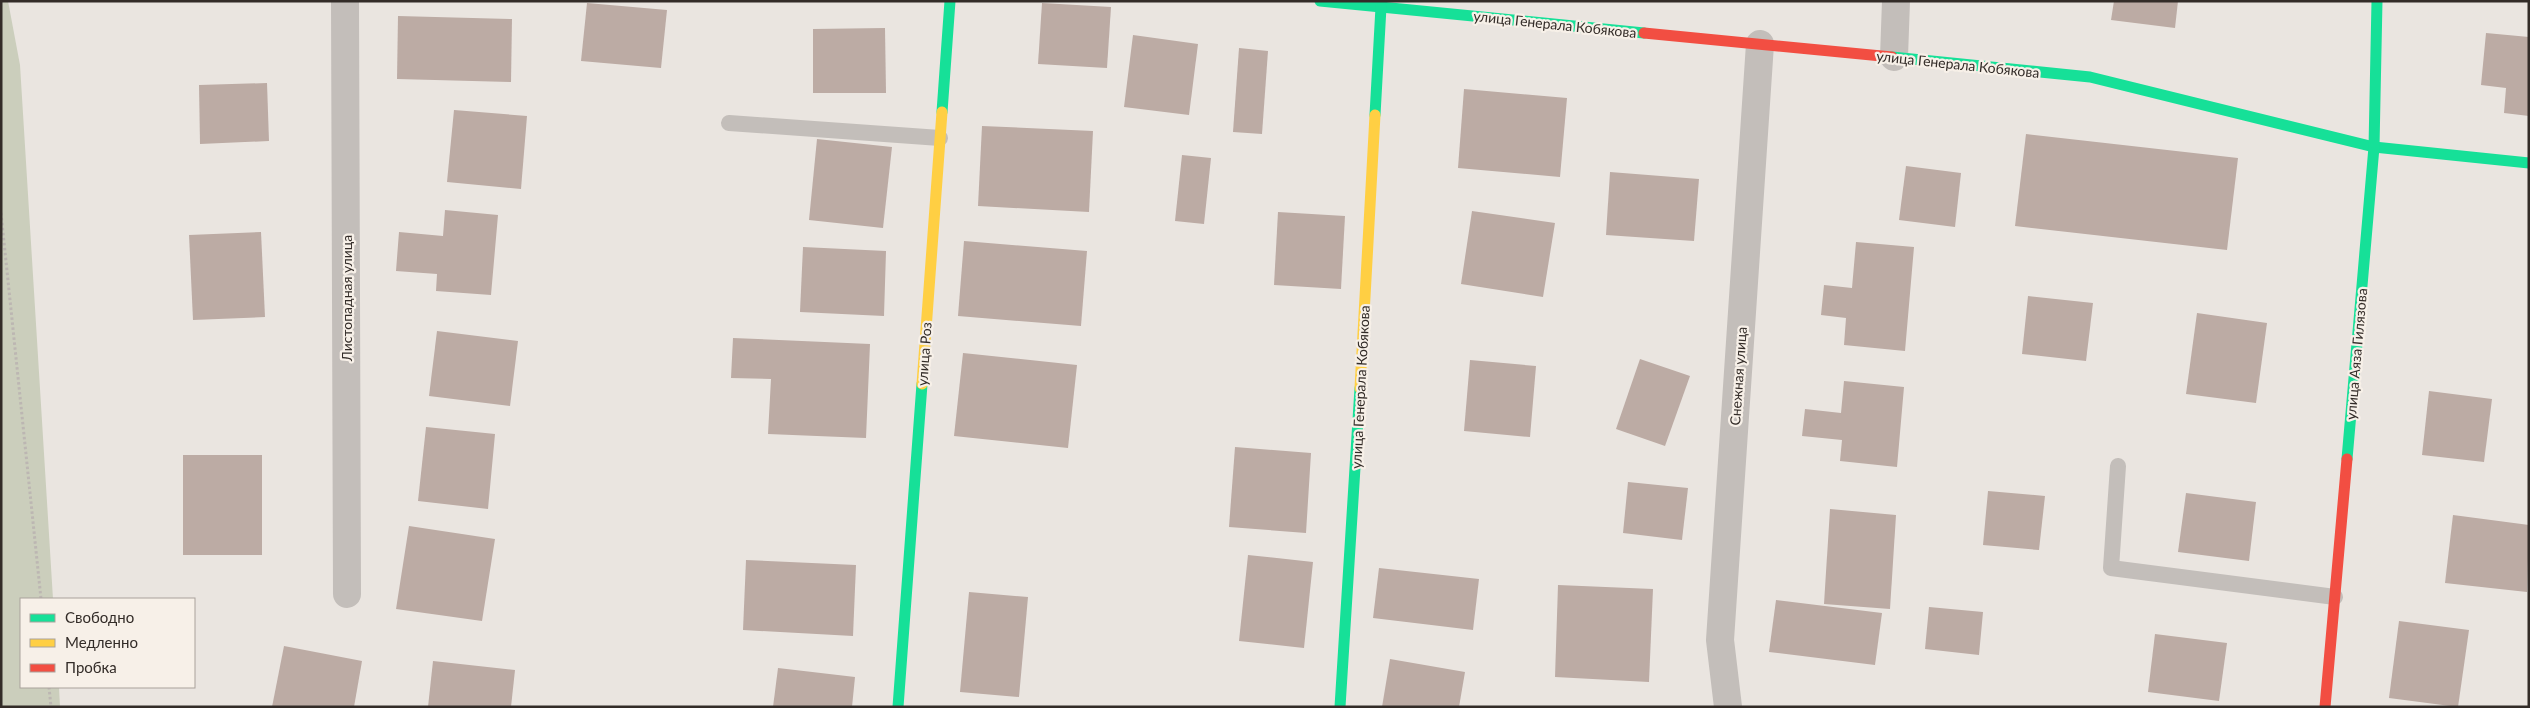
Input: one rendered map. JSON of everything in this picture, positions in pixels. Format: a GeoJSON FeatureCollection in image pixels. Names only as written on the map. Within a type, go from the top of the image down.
{"type":"FeatureCollection","features":[{"type":"Feature","properties":{"kind":"street","name":"Листопадная улица"},"geometry":{"type":"LineString","coordinates":[[346,1],[347,594]]}},
{"type":"Feature","properties":{"kind":"street","name":"улица Роз"},"geometry":{"type":"LineString","coordinates":[[898,707],[950,1]]}},
{"type":"Feature","properties":{"kind":"street","name":"улица Генерала Кобякова"},"geometry":{"type":"LineString","coordinates":[[1320,1],[2090,77],[2374,147],[2529,163]]}},
{"type":"Feature","properties":{"kind":"street"},"geometry":{"type":"LineString","coordinates":[[1894,57],[1896,1]]}},
{"type":"Feature","properties":{"kind":"street","name":"улица Аяза Гилязова"},"geometry":{"type":"LineString","coordinates":[[2325,707],[2374,147],[2377,1]]}},
{"type":"Feature","properties":{"kind":"street","name":"улица Генерала Кобякова"},"geometry":{"type":"LineString","coordinates":[[1340,707],[1381,7]]}},
{"type":"Feature","properties":{"kind":"street","name":"Снежная улица"},"geometry":{"type":"LineString","coordinates":[[1728,707],[1720,640],[1760,44]]}},
{"type":"Feature","properties":{"kind":"lane"},"geometry":{"type":"LineString","coordinates":[[729,123],[940,138]]}},
{"type":"Feature","properties":{"kind":"lane"},"geometry":{"type":"LineString","coordinates":[[2118,466],[2111,568],[2335,597]]}},
{"type":"Feature","properties":{"kind":"path"},"geometry":{"type":"LineString","coordinates":[[1,213],[41,598]]}},
{"type":"Feature","properties":{"kind":"path"},"geometry":{"type":"LineString","coordinates":[[49,688],[51,707]]}},
{"type":"Feature","properties":{"kind":"green space"},"geometry":{"type":"Polygon","coordinates":[[[1,1],[8,1],[20,65],[53,598],[20,598],[20,688],[59,688],[60,707],[1,707],[1,1]]]}},
{"type":"Feature","properties":{"kind":"building"},"geometry":{"type":"Polygon","coordinates":[[[2114,1],[2178,1],[2175,28],[2111,20],[2114,1]]]}},
{"type":"Feature","properties":{"kind":"building"},"geometry":{"type":"Polygon","coordinates":[[[587,3],[667,10],[661,68],[581,61],[587,3]]]}},
{"type":"Feature","properties":{"kind":"building"},"geometry":{"type":"Polygon","coordinates":[[[1042,3],[1111,7],[1107,68],[1038,64],[1042,3]]]}},
{"type":"Feature","properties":{"kind":"building"},"geometry":{"type":"Polygon","coordinates":[[[398,16],[512,19],[511,82],[397,79],[398,16]]]}},
{"type":"Feature","properties":{"kind":"building"},"geometry":{"type":"Polygon","coordinates":[[[885,28],[886,93],[813,93],[813,29],[885,28]]]}},
{"type":"Feature","properties":{"kind":"building"},"geometry":{"type":"Polygon","coordinates":[[[2486,33],[2529,37],[2529,116],[2504,113],[2506,88],[2481,85],[2486,33]]]}},
{"type":"Feature","properties":{"kind":"building"},"geometry":{"type":"Polygon","coordinates":[[[1133,35],[1198,44],[1189,115],[1124,107],[1133,35]]]}},
{"type":"Feature","properties":{"kind":"building"},"geometry":{"type":"Polygon","coordinates":[[[1239,48],[1268,51],[1262,134],[1233,132],[1239,48]]]}},
{"type":"Feature","properties":{"kind":"building"},"geometry":{"type":"Polygon","coordinates":[[[267,83],[269,141],[200,144],[199,85],[267,83]]]}},
{"type":"Feature","properties":{"kind":"building"},"geometry":{"type":"Polygon","coordinates":[[[1464,89],[1567,98],[1560,177],[1458,168],[1464,89]]]}},
{"type":"Feature","properties":{"kind":"building"},"geometry":{"type":"Polygon","coordinates":[[[454,110],[527,116],[521,189],[447,182],[454,110]]]}},
{"type":"Feature","properties":{"kind":"building"},"geometry":{"type":"Polygon","coordinates":[[[982,126],[1093,131],[1089,212],[978,206],[982,126]]]}},
{"type":"Feature","properties":{"kind":"building"},"geometry":{"type":"Polygon","coordinates":[[[2026,134],[2238,158],[2227,250],[2015,226],[2026,134]]]}},
{"type":"Feature","properties":{"kind":"building"},"geometry":{"type":"Polygon","coordinates":[[[817,139],[892,147],[883,228],[809,220],[817,139]]]}},
{"type":"Feature","properties":{"kind":"building"},"geometry":{"type":"Polygon","coordinates":[[[1182,155],[1211,158],[1204,224],[1175,221],[1182,155]]]}},
{"type":"Feature","properties":{"kind":"building"},"geometry":{"type":"Polygon","coordinates":[[[1906,166],[1961,173],[1955,227],[1899,220],[1906,166]]]}},
{"type":"Feature","properties":{"kind":"building"},"geometry":{"type":"Polygon","coordinates":[[[1610,172],[1699,179],[1694,241],[1606,235],[1610,172]]]}},
{"type":"Feature","properties":{"kind":"building"},"geometry":{"type":"Polygon","coordinates":[[[445,210],[498,215],[491,295],[436,291],[437,274],[396,271],[399,232],[443,236],[445,210]]]}},
{"type":"Feature","properties":{"kind":"building"},"geometry":{"type":"Polygon","coordinates":[[[1472,211],[1555,223],[1543,297],[1461,284],[1472,211]]]}},
{"type":"Feature","properties":{"kind":"building"},"geometry":{"type":"Polygon","coordinates":[[[1278,212],[1345,216],[1341,289],[1274,285],[1278,212]]]}},
{"type":"Feature","properties":{"kind":"building"},"geometry":{"type":"Polygon","coordinates":[[[261,232],[265,317],[193,320],[189,235],[261,232]]]}},
{"type":"Feature","properties":{"kind":"building"},"geometry":{"type":"Polygon","coordinates":[[[964,241],[1087,251],[1081,326],[958,316],[964,241]]]}},
{"type":"Feature","properties":{"kind":"building"},"geometry":{"type":"Polygon","coordinates":[[[1856,242],[1914,247],[1905,351],[1844,345],[1846,318],[1821,315],[1824,285],[1852,288],[1856,242]]]}},
{"type":"Feature","properties":{"kind":"building"},"geometry":{"type":"Polygon","coordinates":[[[803,247],[886,251],[884,316],[800,312],[803,247]]]}},
{"type":"Feature","properties":{"kind":"building"},"geometry":{"type":"Polygon","coordinates":[[[2028,296],[2093,303],[2086,361],[2022,354],[2028,296]]]}},
{"type":"Feature","properties":{"kind":"building"},"geometry":{"type":"Polygon","coordinates":[[[2197,313],[2267,323],[2256,403],[2186,394],[2197,313]]]}},
{"type":"Feature","properties":{"kind":"building"},"geometry":{"type":"Polygon","coordinates":[[[437,331],[518,341],[510,406],[429,396],[437,331]]]}},
{"type":"Feature","properties":{"kind":"building"},"geometry":{"type":"Polygon","coordinates":[[[733,338],[870,344],[866,438],[768,434],[771,379],[731,378],[733,338]]]}},
{"type":"Feature","properties":{"kind":"building"},"geometry":{"type":"Polygon","coordinates":[[[963,353],[1077,365],[1068,448],[954,436],[963,353]]]}},
{"type":"Feature","properties":{"kind":"building"},"geometry":{"type":"Polygon","coordinates":[[[1640,359],[1690,376],[1665,446],[1616,429],[1640,359]]]}},
{"type":"Feature","properties":{"kind":"building"},"geometry":{"type":"Polygon","coordinates":[[[1470,360],[1536,366],[1530,437],[1464,431],[1470,360]]]}},
{"type":"Feature","properties":{"kind":"building"},"geometry":{"type":"Polygon","coordinates":[[[1844,381],[1904,387],[1897,467],[1840,461],[1842,440],[1802,436],[1805,409],[1841,413],[1844,381]]]}},
{"type":"Feature","properties":{"kind":"building"},"geometry":{"type":"Polygon","coordinates":[[[2429,391],[2492,399],[2484,462],[2422,455],[2429,391]]]}},
{"type":"Feature","properties":{"kind":"building"},"geometry":{"type":"Polygon","coordinates":[[[426,427],[495,434],[488,509],[418,501],[426,427]]]}},
{"type":"Feature","properties":{"kind":"building"},"geometry":{"type":"Polygon","coordinates":[[[1235,447],[1311,453],[1306,533],[1229,527],[1235,447]]]}},
{"type":"Feature","properties":{"kind":"building"},"geometry":{"type":"Polygon","coordinates":[[[183,455],[262,455],[262,555],[183,555],[183,455]]]}},
{"type":"Feature","properties":{"kind":"building"},"geometry":{"type":"Polygon","coordinates":[[[1628,482],[1688,488],[1682,540],[1623,533],[1628,482]]]}},
{"type":"Feature","properties":{"kind":"building"},"geometry":{"type":"Polygon","coordinates":[[[1988,491],[2045,496],[2039,550],[1983,545],[1988,491]]]}},
{"type":"Feature","properties":{"kind":"building"},"geometry":{"type":"Polygon","coordinates":[[[2186,493],[2256,502],[2249,561],[2178,552],[2186,493]]]}},
{"type":"Feature","properties":{"kind":"building"},"geometry":{"type":"Polygon","coordinates":[[[1830,509],[1896,515],[1890,609],[1824,604],[1830,509]]]}},
{"type":"Feature","properties":{"kind":"building"},"geometry":{"type":"Polygon","coordinates":[[[2453,515],[2529,525],[2527,592],[2445,583],[2453,515]]]}},
{"type":"Feature","properties":{"kind":"building"},"geometry":{"type":"Polygon","coordinates":[[[409,526],[495,539],[482,621],[396,609],[409,526]]]}},
{"type":"Feature","properties":{"kind":"building"},"geometry":{"type":"Polygon","coordinates":[[[1248,555],[1313,562],[1304,648],[1239,641],[1248,555]]]}},
{"type":"Feature","properties":{"kind":"building"},"geometry":{"type":"Polygon","coordinates":[[[746,560],[856,565],[853,636],[743,630],[746,560]]]}},
{"type":"Feature","properties":{"kind":"building"},"geometry":{"type":"Polygon","coordinates":[[[1379,568],[1479,579],[1473,630],[1373,618],[1379,568]]]}},
{"type":"Feature","properties":{"kind":"building"},"geometry":{"type":"Polygon","coordinates":[[[1558,585],[1653,589],[1649,682],[1555,677],[1558,585]]]}},
{"type":"Feature","properties":{"kind":"building"},"geometry":{"type":"Polygon","coordinates":[[[969,592],[1028,597],[1019,697],[960,692],[969,592]]]}},
{"type":"Feature","properties":{"kind":"building"},"geometry":{"type":"Polygon","coordinates":[[[1776,600],[1882,613],[1875,665],[1769,652],[1776,600]]]}},
{"type":"Feature","properties":{"kind":"building"},"geometry":{"type":"Polygon","coordinates":[[[1929,607],[1983,612],[1979,655],[1925,649],[1929,607]]]}},
{"type":"Feature","properties":{"kind":"building"},"geometry":{"type":"Polygon","coordinates":[[[2399,621],[2469,630],[2458,707],[2389,698],[2399,621]]]}},
{"type":"Feature","properties":{"kind":"building"},"geometry":{"type":"Polygon","coordinates":[[[2155,634],[2227,643],[2219,701],[2148,692],[2155,634]]]}},
{"type":"Feature","properties":{"kind":"building"},"geometry":{"type":"Polygon","coordinates":[[[284,646],[362,661],[354,707],[272,707],[284,646]]]}},
{"type":"Feature","properties":{"kind":"building"},"geometry":{"type":"Polygon","coordinates":[[[1390,659],[1465,672],[1459,707],[1382,707],[1390,659]]]}},
{"type":"Feature","properties":{"kind":"building"},"geometry":{"type":"Polygon","coordinates":[[[433,661],[515,670],[511,707],[428,707],[433,661]]]}},
{"type":"Feature","properties":{"kind":"building"},"geometry":{"type":"Polygon","coordinates":[[[778,668],[855,677],[852,707],[773,707],[778,668]]]}},
{"type":"Feature","properties":{"kind":"traffic: fast"},"geometry":{"type":"LineString","coordinates":[[942,112],[950,1]]}},
{"type":"Feature","properties":{"kind":"traffic: fast"},"geometry":{"type":"LineString","coordinates":[[1320,1],[1644,33]]}},
{"type":"Feature","properties":{"kind":"traffic: fast"},"geometry":{"type":"LineString","coordinates":[[2347,459],[2374,147],[2377,1]]}},
{"type":"Feature","properties":{"kind":"traffic: fast"},"geometry":{"type":"LineString","coordinates":[[1375,115],[1381,7]]}},
{"type":"Feature","properties":{"kind":"traffic: fast"},"geometry":{"type":"LineString","coordinates":[[1892,57],[2090,77],[2374,147],[2529,163]]}},
{"type":"Feature","properties":{"kind":"traffic: fast"},"geometry":{"type":"LineString","coordinates":[[898,707],[922,384]]}},
{"type":"Feature","properties":{"kind":"traffic: fast"},"geometry":{"type":"LineString","coordinates":[[1340,707],[1360,388]]}},
{"type":"Feature","properties":{"kind":"traffic: slow"},"geometry":{"type":"LineString","coordinates":[[922,384],[942,112]]}},
{"type":"Feature","properties":{"kind":"traffic: slow"},"geometry":{"type":"LineString","coordinates":[[1360,388],[1375,115]]}},
{"type":"Feature","properties":{"kind":"traffic: jam"},"geometry":{"type":"LineString","coordinates":[[1644,33],[1892,57]]}},
{"type":"Feature","properties":{"kind":"traffic: jam"},"geometry":{"type":"LineString","coordinates":[[2325,707],[2347,459]]}}]}
